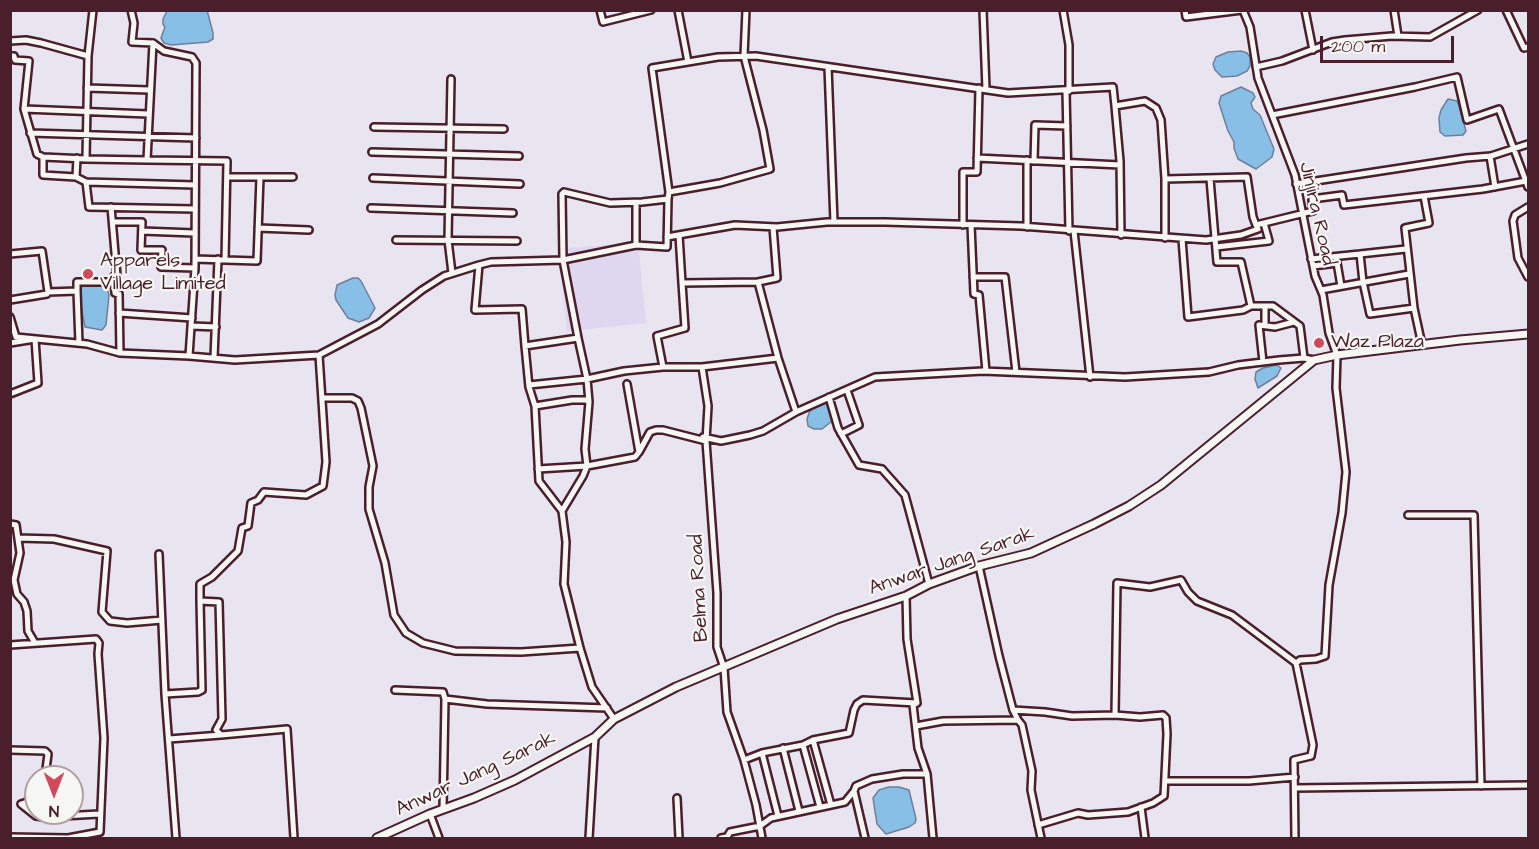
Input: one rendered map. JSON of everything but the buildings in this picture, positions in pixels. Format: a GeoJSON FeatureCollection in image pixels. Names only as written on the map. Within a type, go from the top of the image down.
{"type":"FeatureCollection","features":[{"type":"Feature","properties":{"kind":"main road","name":"Anwar Jang Sarak"},"geometry":{"type":"LineString","coordinates":[[377,838],[515,780],[595,737],[614,719],[676,687],[837,619],[906,596],[929,584],[979,566],[1030,553],[1129,506],[1161,485],[1314,360],[1337,355],[1528,334]]}},
{"type":"Feature","properties":{"kind":"street"},"geometry":{"type":"LineString","coordinates":[[86,159],[88,56],[93,10]]}},
{"type":"Feature","properties":{"kind":"street"},"geometry":{"type":"LineString","coordinates":[[131,10],[134,22],[132,42],[153,43],[164,51],[192,57],[196,63],[195,268],[189,357]]}},
{"type":"Feature","properties":{"kind":"street"},"geometry":{"type":"LineString","coordinates":[[600,10],[603,22],[651,10]]}},
{"type":"Feature","properties":{"kind":"street"},"geometry":{"type":"LineString","coordinates":[[678,10],[688,62]]}},
{"type":"Feature","properties":{"kind":"street"},"geometry":{"type":"LineString","coordinates":[[562,511],[587,466],[585,448],[589,402],[587,379],[569,299],[563,260],[562,194],[564,192],[610,203],[636,203],[771,170],[744,56],[746,10]]}},
{"type":"Feature","properties":{"kind":"street"},"geometry":{"type":"LineString","coordinates":[[963,225],[963,172],[977,172],[983,88],[983,10]]}},
{"type":"Feature","properties":{"kind":"street"},"geometry":{"type":"LineString","coordinates":[[1064,10],[1069,45],[1067,126],[1072,231],[1090,377]]}},
{"type":"Feature","properties":{"kind":"street"},"geometry":{"type":"LineString","coordinates":[[1185,10],[1186,17],[1242,10]]}},
{"type":"Feature","properties":{"kind":"street","name":"Jinjira Road"},"geometry":{"type":"LineString","coordinates":[[1242,10],[1250,27],[1256,67],[1295,175],[1312,263],[1321,290],[1329,333],[1337,355],[1336,388],[1346,472],[1342,513],[1329,585],[1325,652],[1323,658],[1300,660],[1296,663]]}},
{"type":"Feature","properties":{"kind":"street"},"geometry":{"type":"LineString","coordinates":[[1305,10],[1313,50]]}},
{"type":"Feature","properties":{"kind":"street"},"geometry":{"type":"LineString","coordinates":[[1394,10],[1398,36]]}},
{"type":"Feature","properties":{"kind":"street"},"geometry":{"type":"LineString","coordinates":[[1256,67],[1282,61],[1345,40],[1398,36],[1430,37],[1478,10]]}},
{"type":"Feature","properties":{"kind":"street"},"geometry":{"type":"LineString","coordinates":[[1506,10],[1524,48],[1528,47]]}},
{"type":"Feature","properties":{"kind":"street"},"geometry":{"type":"LineString","coordinates":[[10,41],[26,40],[88,56]]}},
{"type":"Feature","properties":{"kind":"street"},"geometry":{"type":"LineString","coordinates":[[147,160],[153,43]]}},
{"type":"Feature","properties":{"kind":"street"},"geometry":{"type":"LineString","coordinates":[[10,56],[14,56],[15,60],[29,61],[24,109],[37,154],[43,157],[227,161],[225,260]]}},
{"type":"Feature","properties":{"kind":"street"},"geometry":{"type":"LineString","coordinates":[[10,316],[13,338],[79,343],[120,353],[235,360],[320,355],[378,324],[422,290],[452,273],[491,262],[563,260],[636,245],[667,247],[669,196],[652,68],[718,57],[756,56],[1008,93],[1113,87],[1120,165],[1120,235]]}},
{"type":"Feature","properties":{"kind":"street"},"geometry":{"type":"LineString","coordinates":[[828,67],[834,222]]}},
{"type":"Feature","properties":{"kind":"street"},"geometry":{"type":"LineString","coordinates":[[1256,225],[1313,211],[1312,199],[1342,195],[1344,205],[1527,184],[1499,109],[1467,120],[1457,77],[1404,90],[1272,115]]}},
{"type":"Feature","properties":{"kind":"street"},"geometry":{"type":"LineString","coordinates":[[451,79],[448,240],[452,273]]}},
{"type":"Feature","properties":{"kind":"street"},"geometry":{"type":"LineString","coordinates":[[87,88],[149,90]]}},
{"type":"Feature","properties":{"kind":"street"},"geometry":{"type":"LineString","coordinates":[[1115,106],[1145,101],[1156,108],[1161,120],[1165,179],[1165,238]]}},
{"type":"Feature","properties":{"kind":"street"},"geometry":{"type":"LineString","coordinates":[[24,109],[148,114]]}},
{"type":"Feature","properties":{"kind":"street"},"geometry":{"type":"LineString","coordinates":[[1027,227],[1030,160],[1035,125],[1067,126]]}},
{"type":"Feature","properties":{"kind":"street"},"geometry":{"type":"LineString","coordinates":[[374,127],[504,129]]}},
{"type":"Feature","properties":{"kind":"street"},"geometry":{"type":"LineString","coordinates":[[30,133],[196,138]]}},
{"type":"Feature","properties":{"kind":"street"},"geometry":{"type":"LineString","coordinates":[[1296,184],[1490,156],[1528,144]]}},
{"type":"Feature","properties":{"kind":"street"},"geometry":{"type":"LineString","coordinates":[[372,152],[519,156]]}},
{"type":"Feature","properties":{"kind":"street"},"geometry":{"type":"LineString","coordinates":[[1490,156],[1495,188]]}},
{"type":"Feature","properties":{"kind":"street"},"geometry":{"type":"LineString","coordinates":[[43,157],[43,175],[76,177],[86,182],[195,185]]}},
{"type":"Feature","properties":{"kind":"street"},"geometry":{"type":"LineString","coordinates":[[76,177],[77,158]]}},
{"type":"Feature","properties":{"kind":"street"},"geometry":{"type":"LineString","coordinates":[[977,158],[1120,165]]}},
{"type":"Feature","properties":{"kind":"street"},"geometry":{"type":"LineString","coordinates":[[227,177],[293,177]]}},
{"type":"Feature","properties":{"kind":"street"},"geometry":{"type":"LineString","coordinates":[[195,259],[257,261],[260,177]]}},
{"type":"Feature","properties":{"kind":"street"},"geometry":{"type":"LineString","coordinates":[[667,237],[735,225],[773,227],[834,222],[1027,227],[1182,239],[1216,239],[1258,229],[1253,217],[1247,177],[1165,179]]}},
{"type":"Feature","properties":{"kind":"street"},"geometry":{"type":"LineString","coordinates":[[373,178],[520,184]]}},
{"type":"Feature","properties":{"kind":"street"},"geometry":{"type":"LineString","coordinates":[[1210,178],[1217,262],[1241,262],[1251,306]]}},
{"type":"Feature","properties":{"kind":"street"},"geometry":{"type":"LineString","coordinates":[[86,182],[89,207],[195,209]]}},
{"type":"Feature","properties":{"kind":"street"},"geometry":{"type":"LineString","coordinates":[[1422,345],[1409,274],[1405,228],[1429,223],[1424,196]]}},
{"type":"Feature","properties":{"kind":"street"},"geometry":{"type":"LineString","coordinates":[[636,203],[636,245]]}},
{"type":"Feature","properties":{"kind":"street"},"geometry":{"type":"LineString","coordinates":[[111,207],[120,353]]}},
{"type":"Feature","properties":{"kind":"street"},"geometry":{"type":"LineString","coordinates":[[1528,207],[1515,215],[1513,221],[1518,258],[1528,277]]}},
{"type":"Feature","properties":{"kind":"street"},"geometry":{"type":"LineString","coordinates":[[371,208],[513,213]]}},
{"type":"Feature","properties":{"kind":"street"},"geometry":{"type":"LineString","coordinates":[[113,222],[142,222],[141,250],[162,250],[162,267],[195,268]]}},
{"type":"Feature","properties":{"kind":"street"},"geometry":{"type":"LineString","coordinates":[[1216,247],[1269,240],[1264,223]]}},
{"type":"Feature","properties":{"kind":"street"},"geometry":{"type":"LineString","coordinates":[[971,225],[974,294],[979,295],[986,371]]}},
{"type":"Feature","properties":{"kind":"street"},"geometry":{"type":"LineString","coordinates":[[682,283],[758,282],[777,278],[773,227]]}},
{"type":"Feature","properties":{"kind":"street"},"geometry":{"type":"LineString","coordinates":[[258,228],[309,230]]}},
{"type":"Feature","properties":{"kind":"street"},"geometry":{"type":"LineString","coordinates":[[142,231],[194,232]]}},
{"type":"Feature","properties":{"kind":"street"},"geometry":{"type":"LineString","coordinates":[[663,367],[657,336],[685,328],[679,235]]}},
{"type":"Feature","properties":{"kind":"street"},"geometry":{"type":"LineString","coordinates":[[1182,239],[1188,317],[1243,310],[1251,306],[1273,306],[1300,326],[1304,358]]}},
{"type":"Feature","properties":{"kind":"street"},"geometry":{"type":"LineString","coordinates":[[396,240],[517,241]]}},
{"type":"Feature","properties":{"kind":"street"},"geometry":{"type":"LineString","coordinates":[[1312,263],[1360,254],[1406,249]]}},
{"type":"Feature","properties":{"kind":"street"},"geometry":{"type":"LineString","coordinates":[[10,254],[42,250],[48,292]]}},
{"type":"Feature","properties":{"kind":"street"},"geometry":{"type":"LineString","coordinates":[[1360,254],[1370,314],[1414,308]]}},
{"type":"Feature","properties":{"kind":"street"},"geometry":{"type":"LineString","coordinates":[[214,357],[218,259]]}},
{"type":"Feature","properties":{"kind":"street"},"geometry":{"type":"LineString","coordinates":[[1337,260],[1341,286]]}},
{"type":"Feature","properties":{"kind":"street"},"geometry":{"type":"LineString","coordinates":[[479,265],[475,310],[522,309],[529,385],[535,406],[539,481],[562,511],[566,542],[564,584],[592,687],[614,719]]}},
{"type":"Feature","properties":{"kind":"street"},"geometry":{"type":"LineString","coordinates":[[1321,290],[1409,274]]}},
{"type":"Feature","properties":{"kind":"street"},"geometry":{"type":"LineString","coordinates":[[973,277],[1005,277],[1016,372]]}},
{"type":"Feature","properties":{"kind":"street"},"geometry":{"type":"LineString","coordinates":[[79,343],[77,282],[114,282]]}},
{"type":"Feature","properties":{"kind":"street"},"geometry":{"type":"LineString","coordinates":[[758,282],[778,358],[796,412]]}},
{"type":"Feature","properties":{"kind":"street"},"geometry":{"type":"LineString","coordinates":[[10,300],[48,292],[77,291]]}},
{"type":"Feature","properties":{"kind":"street"},"geometry":{"type":"LineString","coordinates":[[1265,306],[1265,325]]}},
{"type":"Feature","properties":{"kind":"street"},"geometry":{"type":"LineString","coordinates":[[119,313],[192,318]]}},
{"type":"Feature","properties":{"kind":"street"},"geometry":{"type":"LineString","coordinates":[[1263,362],[1259,325],[1275,327],[1294,322]]}},
{"type":"Feature","properties":{"kind":"street"},"geometry":{"type":"LineString","coordinates":[[192,326],[216,327]]}},
{"type":"Feature","properties":{"kind":"street"},"geometry":{"type":"LineString","coordinates":[[525,346],[578,338]]}},
{"type":"Feature","properties":{"kind":"street"},"geometry":{"type":"LineString","coordinates":[[10,343],[35,339]]}},
{"type":"Feature","properties":{"kind":"street"},"geometry":{"type":"LineString","coordinates":[[10,394],[38,382],[35,339]]}},
{"type":"Feature","properties":{"kind":"street"},"geometry":{"type":"LineString","coordinates":[[165,694],[202,690],[200,584],[212,577],[238,551],[242,528],[248,526],[251,503],[258,500],[264,492],[306,495],[323,486],[326,462],[320,355]]}},
{"type":"Feature","properties":{"kind":"street"},"geometry":{"type":"LineString","coordinates":[[529,385],[587,379],[624,370],[702,367],[778,358]]}},
{"type":"Feature","properties":{"kind":"street"},"geometry":{"type":"LineString","coordinates":[[706,441],[703,437],[721,441],[750,435],[875,377],[986,371],[1125,377],[1209,372],[1238,365],[1304,358],[1314,360]]}},
{"type":"Feature","properties":{"kind":"street","name":"Belma Road"},"geometry":{"type":"LineString","coordinates":[[702,367],[708,406],[706,441],[717,593],[717,647],[724,668],[727,712],[744,760],[762,838]]}},
{"type":"Feature","properties":{"kind":"street"},"geometry":{"type":"LineString","coordinates":[[627,384],[639,452]]}},
{"type":"Feature","properties":{"kind":"street"},"geometry":{"type":"LineString","coordinates":[[841,434],[859,425],[847,390]]}},
{"type":"Feature","properties":{"kind":"street"},"geometry":{"type":"LineString","coordinates":[[322,398],[352,398],[358,401],[362,408],[372,466],[369,509],[385,563],[394,615],[406,633],[423,643],[455,651],[520,652],[580,648]]}},
{"type":"Feature","properties":{"kind":"street"},"geometry":{"type":"LineString","coordinates":[[830,398],[841,434],[859,465],[882,469],[905,495],[929,584]]}},
{"type":"Feature","properties":{"kind":"street"},"geometry":{"type":"LineString","coordinates":[[535,406],[548,402],[572,400],[589,402]]}},
{"type":"Feature","properties":{"kind":"street"},"geometry":{"type":"LineString","coordinates":[[538,469],[587,466],[632,458],[639,452],[650,432],[656,430],[706,441]]}},
{"type":"Feature","properties":{"kind":"street"},"geometry":{"type":"LineString","coordinates":[[1408,516],[1474,515],[1480,786]]}},
{"type":"Feature","properties":{"kind":"street"},"geometry":{"type":"LineString","coordinates":[[10,525],[16,525],[20,553],[14,580],[17,594],[24,602],[27,611],[28,631],[35,643]]}},
{"type":"Feature","properties":{"kind":"street"},"geometry":{"type":"LineString","coordinates":[[18,538],[54,539],[106,551],[102,612],[110,621],[127,623],[162,620]]}},
{"type":"Feature","properties":{"kind":"street"},"geometry":{"type":"LineString","coordinates":[[159,554],[165,694],[176,838]]}},
{"type":"Feature","properties":{"kind":"street"},"geometry":{"type":"LineString","coordinates":[[979,566],[984,596],[1013,710],[1022,725],[1032,771],[1031,790],[1041,838]]}},
{"type":"Feature","properties":{"kind":"street"},"geometry":{"type":"LineString","coordinates":[[1115,715],[1117,583],[1150,587],[1181,580],[1197,601],[1232,615],[1296,663],[1313,746],[1311,756],[1294,760],[1295,838]]}},
{"type":"Feature","properties":{"kind":"street"},"geometry":{"type":"LineString","coordinates":[[906,596],[907,639],[917,703]]}},
{"type":"Feature","properties":{"kind":"street"},"geometry":{"type":"LineString","coordinates":[[200,601],[219,602],[222,719],[216,730],[221,735]]}},
{"type":"Feature","properties":{"kind":"street"},"geometry":{"type":"LineString","coordinates":[[10,645],[96,639],[99,643],[104,738],[100,831],[68,838],[10,837]]}},
{"type":"Feature","properties":{"kind":"street"},"geometry":{"type":"LineString","coordinates":[[395,690],[443,692],[445,699],[443,809]]}},
{"type":"Feature","properties":{"kind":"street"},"geometry":{"type":"LineString","coordinates":[[445,699],[487,704],[607,708]]}},
{"type":"Feature","properties":{"kind":"street"},"geometry":{"type":"LineString","coordinates":[[744,760],[762,753],[849,733],[854,710],[863,700],[917,703]]}},
{"type":"Feature","properties":{"kind":"street"},"geometry":{"type":"LineString","coordinates":[[917,703],[913,705],[918,748],[927,774],[933,838]]}},
{"type":"Feature","properties":{"kind":"street"},"geometry":{"type":"LineString","coordinates":[[1013,710],[1072,716],[1163,715],[1166,718],[1164,796],[1128,812],[1088,815],[1078,813],[1038,825]]}},
{"type":"Feature","properties":{"kind":"street"},"geometry":{"type":"LineString","coordinates":[[916,726],[943,721],[1018,720]]}},
{"type":"Feature","properties":{"kind":"street"},"geometry":{"type":"LineString","coordinates":[[168,740],[287,729],[294,838]]}},
{"type":"Feature","properties":{"kind":"street"},"geometry":{"type":"LineString","coordinates":[[589,838],[595,737]]}},
{"type":"Feature","properties":{"kind":"street"},"geometry":{"type":"LineString","coordinates":[[813,740],[831,806]]}},
{"type":"Feature","properties":{"kind":"street"},"geometry":{"type":"LineString","coordinates":[[803,744],[820,807]]}},
{"type":"Feature","properties":{"kind":"street"},"geometry":{"type":"LineString","coordinates":[[783,748],[799,811]]}},
{"type":"Feature","properties":{"kind":"street"},"geometry":{"type":"LineString","coordinates":[[10,750],[45,751],[48,754],[47,765]]}},
{"type":"Feature","properties":{"kind":"street"},"geometry":{"type":"LineString","coordinates":[[762,753],[778,816]]}},
{"type":"Feature","properties":{"kind":"street"},"geometry":{"type":"LineString","coordinates":[[725,838],[730,832],[760,826],[771,818],[845,802],[856,786],[872,779],[903,774],[927,774]]}},
{"type":"Feature","properties":{"kind":"street"},"geometry":{"type":"LineString","coordinates":[[1165,781],[1249,781],[1295,777]]}},
{"type":"Feature","properties":{"kind":"street"},"geometry":{"type":"LineString","coordinates":[[1295,788],[1528,785]]}},
{"type":"Feature","properties":{"kind":"street"},"geometry":{"type":"LineString","coordinates":[[854,791],[865,838]]}},
{"type":"Feature","properties":{"kind":"street"},"geometry":{"type":"LineString","coordinates":[[677,798],[679,838]]}},
{"type":"Feature","properties":{"kind":"street"},"geometry":{"type":"LineString","coordinates":[[1141,807],[1145,838]]}},
{"type":"Feature","properties":{"kind":"street"},"geometry":{"type":"LineString","coordinates":[[84,815],[99,814]]}},
{"type":"Feature","properties":{"kind":"street"},"geometry":{"type":"LineString","coordinates":[[430,814],[439,838]]}},
{"type":"Feature","properties":{"kind":"shaded area"},"geometry":{"type":"Polygon","coordinates":[[[638,242],[646,323],[567,331],[559,249],[638,242]]]}},
{"type":"Feature","properties":{"kind":"water"},"geometry":{"type":"Polygon","coordinates":[[[207,10],[213,39],[208,42],[171,45],[164,43],[161,38],[165,27],[163,19],[167,11],[207,10]]]}},
{"type":"Feature","properties":{"kind":"water"},"geometry":{"type":"Polygon","coordinates":[[[1241,51],[1250,57],[1250,66],[1247,71],[1237,76],[1222,77],[1215,70],[1213,64],[1216,57],[1228,52],[1241,51]]]}},
{"type":"Feature","properties":{"kind":"water"},"geometry":{"type":"Polygon","coordinates":[[[1241,87],[1253,93],[1255,97],[1251,103],[1253,109],[1260,115],[1274,149],[1272,157],[1256,169],[1238,159],[1219,103],[1221,96],[1241,87]]]}},
{"type":"Feature","properties":{"kind":"water"},"geometry":{"type":"Polygon","coordinates":[[[1448,99],[1457,101],[1466,131],[1463,135],[1445,136],[1440,132],[1439,118],[1448,99]]]}},
{"type":"Feature","properties":{"kind":"water"},"geometry":{"type":"Polygon","coordinates":[[[353,278],[361,281],[375,308],[369,318],[359,322],[348,318],[335,295],[337,285],[353,278]]]}},
{"type":"Feature","properties":{"kind":"water"},"geometry":{"type":"Polygon","coordinates":[[[100,284],[106,286],[109,295],[106,325],[102,330],[85,327],[79,296],[82,286],[100,284]]]}},
{"type":"Feature","properties":{"kind":"water"},"geometry":{"type":"Polygon","coordinates":[[[1277,365],[1281,368],[1277,376],[1258,388],[1255,379],[1256,372],[1277,365]]]}},
{"type":"Feature","properties":{"kind":"water"},"geometry":{"type":"Polygon","coordinates":[[[825,402],[830,408],[832,421],[822,429],[808,426],[807,419],[813,406],[825,402]]]}},
{"type":"Feature","properties":{"kind":"water"},"geometry":{"type":"Polygon","coordinates":[[[889,787],[909,790],[916,819],[915,823],[909,827],[886,834],[877,824],[873,798],[879,790],[889,787]]]}},
{"type":"Feature","properties":{"kind":"place","name":"Apparels Village Limited"},"geometry":{"type":"Point","coordinates":[88,274]}},
{"type":"Feature","properties":{"kind":"place","name":"Waz Plaza"},"geometry":{"type":"Point","coordinates":[1319,343]}}]}
